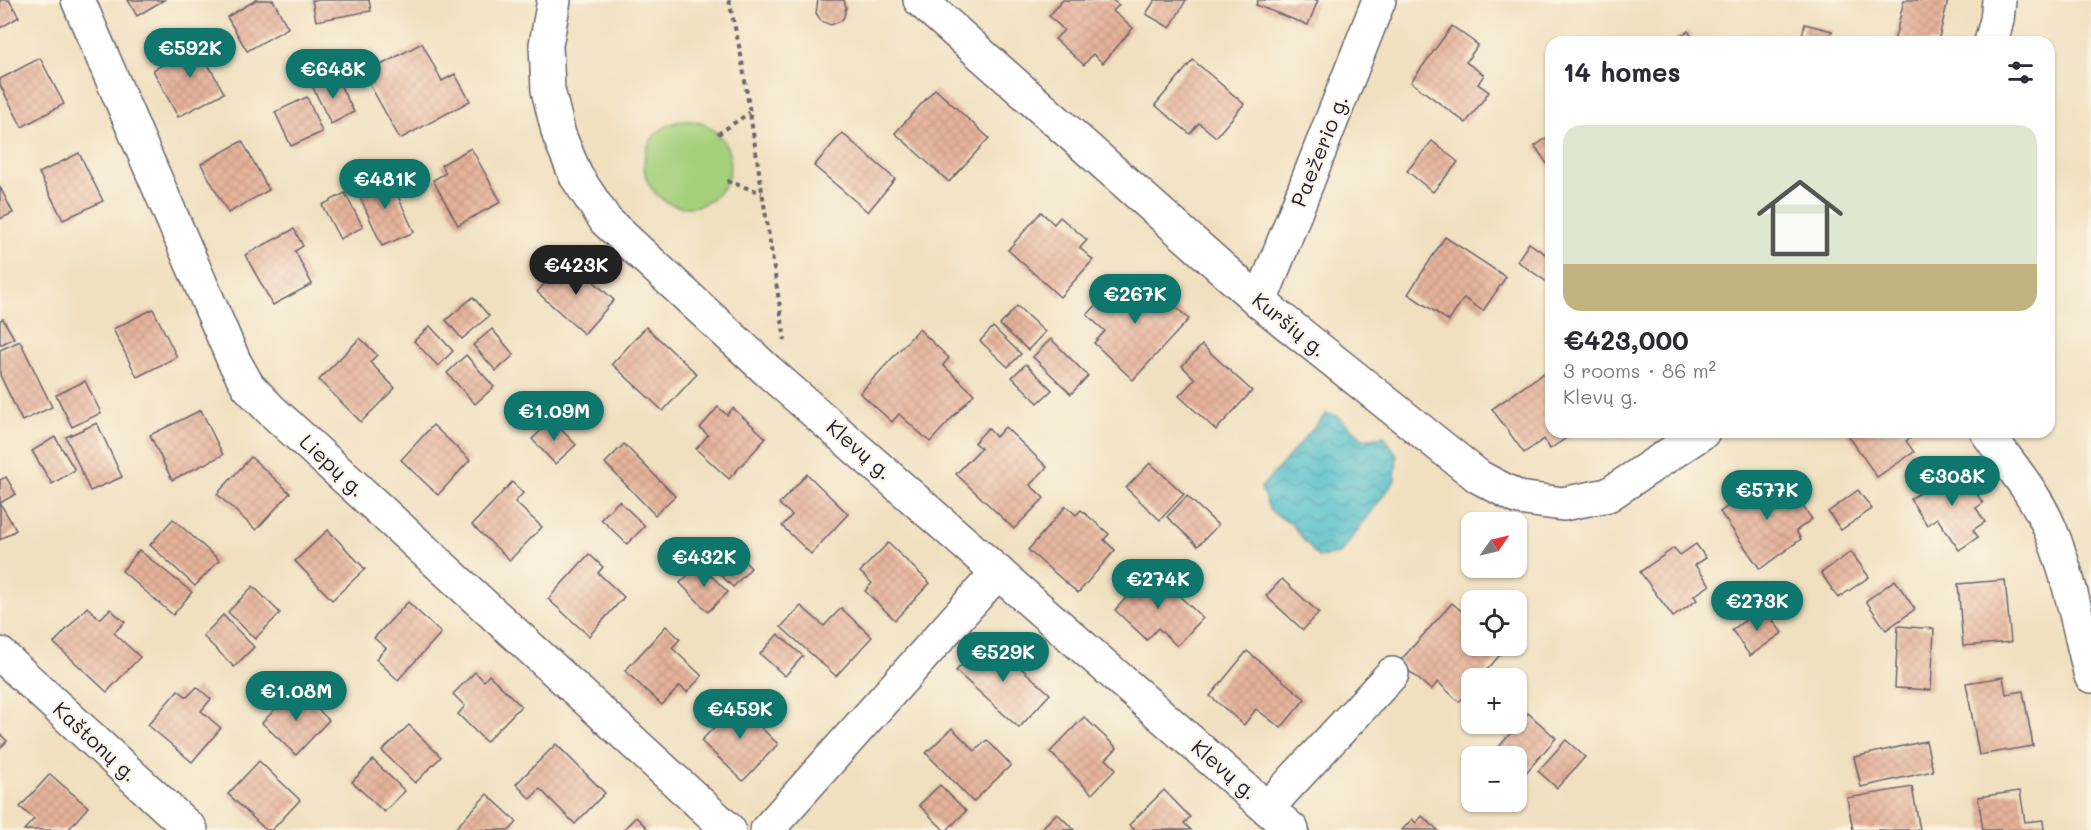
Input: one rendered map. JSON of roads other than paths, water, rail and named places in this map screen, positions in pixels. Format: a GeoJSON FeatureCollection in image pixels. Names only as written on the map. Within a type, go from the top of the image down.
{"type":"FeatureCollection","features":[{"type":"Feature","properties":{"kind":"street","name":"Liepų g."},"geometry":{"type":"LineString","coordinates":[[78,0],[234,361],[248,387],[729,830]]}},
{"type":"Feature","properties":{"kind":"street","name":"Klevų g."},"geometry":{"type":"LineString","coordinates":[[554,0],[546,45],[548,90],[559,135],[576,176],[606,221],[792,392],[1292,830]]}},
{"type":"Feature","properties":{"kind":"street","name":"Paežerio g."},"geometry":{"type":"LineString","coordinates":[[1260,302],[1379,0]]}},
{"type":"Feature","properties":{"kind":"street"},"geometry":{"type":"LineString","coordinates":[[1993,36],[1999,0]]}},
{"type":"Feature","properties":{"kind":"street","name":"Kuršių g."},"geometry":{"type":"LineString","coordinates":[[928,3],[1260,302],[1479,477],[1519,498],[1563,504],[1608,495],[1694,438]]}},
{"type":"Feature","properties":{"kind":"street"},"geometry":{"type":"LineString","coordinates":[[1991,438],[2050,527],[2091,676]]}},
{"type":"Feature","properties":{"kind":"street"},"geometry":{"type":"LineString","coordinates":[[767,830],[998,572]]}},
{"type":"Feature","properties":{"kind":"street","name":"Kaštonų g."},"geometry":{"type":"LineString","coordinates":[[0,654],[190,830]]}},
{"type":"Feature","properties":{"kind":"street"},"geometry":{"type":"LineString","coordinates":[[1267,808],[1392,674]]}},
{"type":"Feature","properties":{"kind":"water"},"geometry":{"type":"Polygon","coordinates":[[[1326,414],[1337,416],[1364,439],[1384,436],[1397,455],[1395,480],[1340,554],[1318,557],[1291,524],[1270,511],[1261,488],[1326,414]]]}}]}
